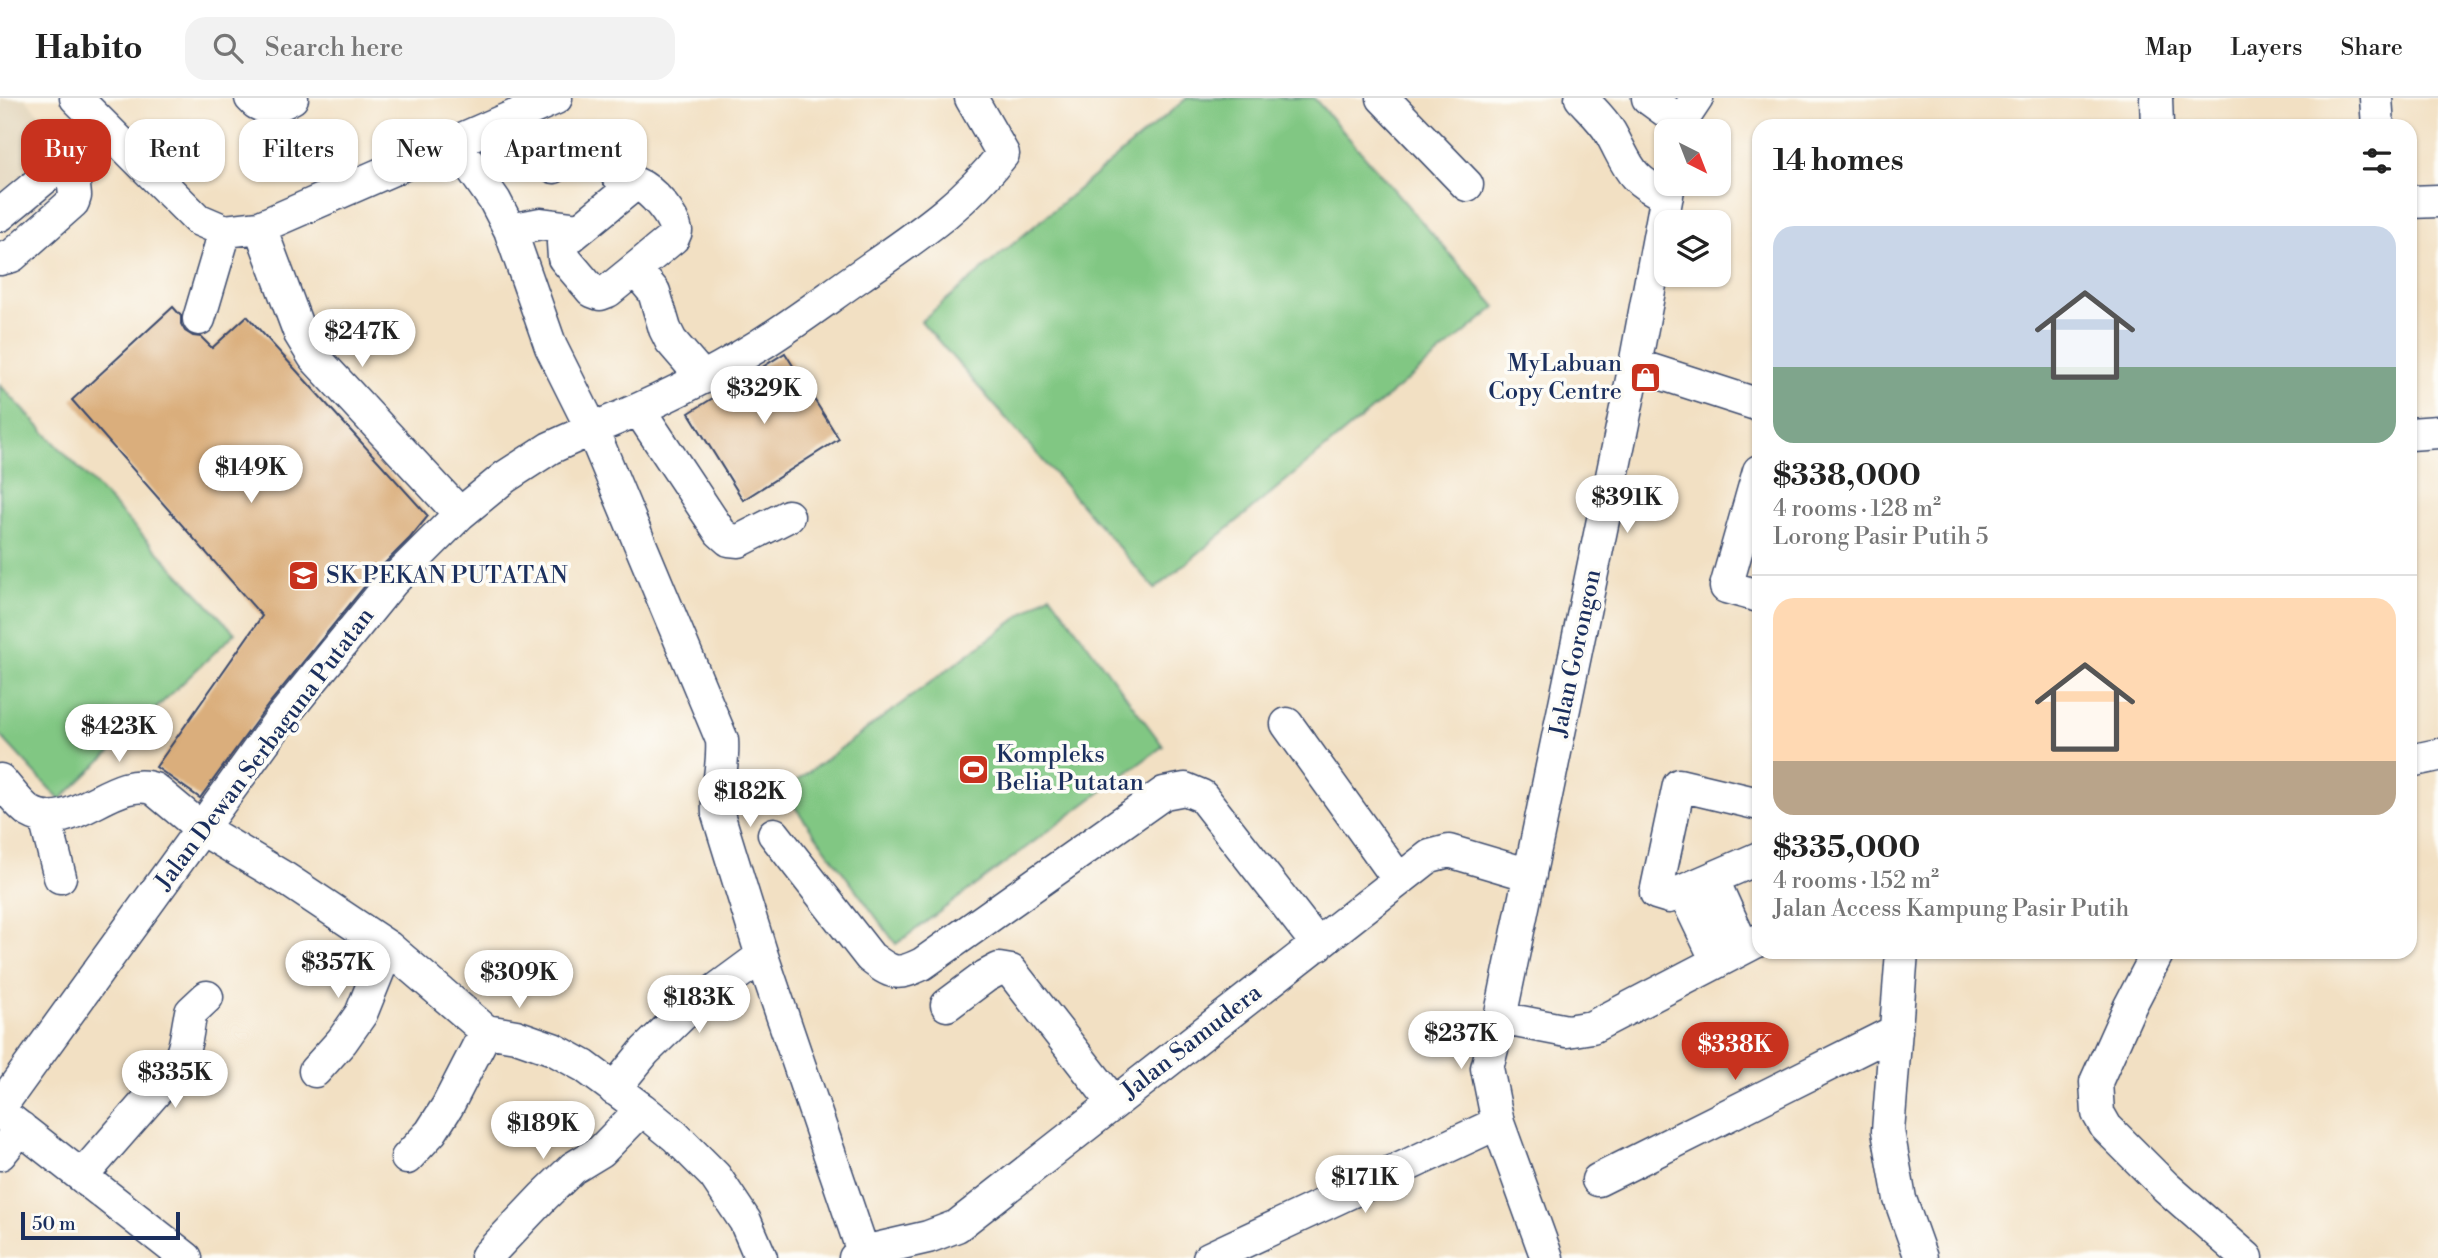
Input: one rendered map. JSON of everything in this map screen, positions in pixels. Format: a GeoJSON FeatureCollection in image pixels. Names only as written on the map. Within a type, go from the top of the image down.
{"type":"FeatureCollection","features":[{"type":"Feature","properties":{"kind":"street"},"geometry":{"type":"LineString","coordinates":[[76,98],[96,119]]}},
{"type":"Feature","properties":{"kind":"street"},"geometry":{"type":"LineString","coordinates":[[251,98],[269,109],[292,98]]}},
{"type":"Feature","properties":{"kind":"street"},"geometry":{"type":"LineString","coordinates":[[467,139],[556,98]]}},
{"type":"Feature","properties":{"kind":"street","name":"Jalan Dewan Serbaguna Putatan"},"geometry":{"type":"LineString","coordinates":[[0,1154],[7,1116],[202,829],[282,717],[392,582],[460,514],[505,477],[550,448],[639,410],[703,378],[782,330],[926,230],[967,197],[1003,154],[971,98]]}},
{"type":"Feature","properties":{"kind":"street"},"geometry":{"type":"LineString","coordinates":[[1581,98],[1609,130],[1629,170],[1639,181],[1654,186]]}},
{"type":"Feature","properties":{"kind":"street"},"geometry":{"type":"LineString","coordinates":[[1647,98],[1686,117]]}},
{"type":"Feature","properties":{"kind":"street"},"geometry":{"type":"LineString","coordinates":[[2156,98],[2157,119]]}},
{"type":"Feature","properties":{"kind":"street"},"geometry":{"type":"LineString","coordinates":[[2376,98],[2378,119]]}},
{"type":"Feature","properties":{"kind":"street"},"geometry":{"type":"LineString","coordinates":[[1385,99],[1466,185]]}},
{"type":"Feature","properties":{"kind":"street"},"geometry":{"type":"LineString","coordinates":[[111,134],[197,219],[225,231],[260,227],[372,179]]}},
{"type":"Feature","properties":{"kind":"street"},"geometry":{"type":"LineString","coordinates":[[467,161],[495,201],[510,230],[551,347],[592,429],[722,740],[724,762],[717,798],[718,814],[859,1255]]}},
{"type":"Feature","properties":{"kind":"street"},"geometry":{"type":"LineString","coordinates":[[0,215],[40,182]]}},
{"type":"Feature","properties":{"kind":"street"},"geometry":{"type":"LineString","coordinates":[[0,259],[12,256],[73,202],[74,182]]}},
{"type":"Feature","properties":{"kind":"street"},"geometry":{"type":"LineString","coordinates":[[624,182],[629,188]]}},
{"type":"Feature","properties":{"kind":"street"},"geometry":{"type":"LineString","coordinates":[[637,184],[645,187],[674,222],[676,231],[673,238],[608,291],[600,293],[592,291],[564,258],[563,243],[580,229],[637,184]]}},
{"type":"Feature","properties":{"kind":"street","name":"Jalan Gorongon"},"geometry":{"type":"LineString","coordinates":[[1547,1258],[1498,1124],[1487,1068],[1530,875],[1635,365],[1667,196]]}},
{"type":"Feature","properties":{"kind":"street"},"geometry":{"type":"LineString","coordinates":[[2417,202],[2438,201]]}},
{"type":"Feature","properties":{"kind":"street"},"geometry":{"type":"LineString","coordinates":[[510,230],[541,224],[580,229]]}},
{"type":"Feature","properties":{"kind":"street"},"geometry":{"type":"LineString","coordinates":[[260,227],[300,334],[314,357],[460,514]]}},
{"type":"Feature","properties":{"kind":"street"},"geometry":{"type":"LineString","coordinates":[[199,319],[225,231]]}},
{"type":"Feature","properties":{"kind":"street"},"geometry":{"type":"LineString","coordinates":[[635,269],[654,292],[671,341],[703,378]]}},
{"type":"Feature","properties":{"kind":"street"},"geometry":{"type":"LineString","coordinates":[[1635,365],[1752,403]]}},
{"type":"Feature","properties":{"kind":"street"},"geometry":{"type":"LineString","coordinates":[[639,410],[720,531],[729,540],[739,541],[788,516]]}},
{"type":"Feature","properties":{"kind":"street"},"geometry":{"type":"LineString","coordinates":[[2417,434],[2438,432]]}},
{"type":"Feature","properties":{"kind":"street"},"geometry":{"type":"LineString","coordinates":[[1752,496],[1726,587],[1752,594]]}},
{"type":"Feature","properties":{"kind":"street"},"geometry":{"type":"LineString","coordinates":[[1287,724],[1399,880]]}},
{"type":"Feature","properties":{"kind":"street"},"geometry":{"type":"LineString","coordinates":[[2417,760],[2438,755]]}},
{"type":"Feature","properties":{"kind":"street"},"geometry":{"type":"LineString","coordinates":[[0,780],[29,811],[45,818],[62,816],[132,787],[144,785],[153,789],[202,829],[286,878],[388,947],[486,1031],[516,1036],[553,1049],[584,1066],[642,1109],[675,1136],[715,1176],[745,1221],[761,1258]]}},
{"type":"Feature","properties":{"kind":"street"},"geometry":{"type":"LineString","coordinates":[[1752,802],[1679,785],[1656,893],[1669,897],[1752,861]]}},
{"type":"Feature","properties":{"kind":"street"},"geometry":{"type":"LineString","coordinates":[[774,834],[870,957],[886,969],[902,973],[933,956],[1164,793],[1185,789],[1202,796],[1318,945]]}},
{"type":"Feature","properties":{"kind":"street"},"geometry":{"type":"LineString","coordinates":[[45,818],[60,877]]}},
{"type":"Feature","properties":{"kind":"street","name":"Jalan Samudera"},"geometry":{"type":"LineString","coordinates":[[859,1255],[928,1237],[957,1226],[1430,856],[1449,851],[1530,875]]}},
{"type":"Feature","properties":{"kind":"street"},"geometry":{"type":"LineString","coordinates":[[1500,1018],[1567,1031],[1592,1027],[1740,949],[1698,886]]}},
{"type":"Feature","properties":{"kind":"street"},"geometry":{"type":"LineString","coordinates":[[315,1071],[342,1041],[360,1014],[388,947]]}},
{"type":"Feature","properties":{"kind":"street"},"geometry":{"type":"LineString","coordinates":[[614,1089],[645,1051],[682,1015],[762,956]]}},
{"type":"Feature","properties":{"kind":"street"},"geometry":{"type":"LineString","coordinates":[[1901,959],[1888,1131],[1900,1199],[1920,1258]]}},
{"type":"Feature","properties":{"kind":"street"},"geometry":{"type":"LineString","coordinates":[[2154,959],[2096,1082],[2098,1113],[2106,1127],[2166,1187],[2247,1258]]}},
{"type":"Feature","properties":{"kind":"street"},"geometry":{"type":"LineString","coordinates":[[947,1005],[999,969],[1011,971],[1113,1102]]}},
{"type":"Feature","properties":{"kind":"street"},"geometry":{"type":"LineString","coordinates":[[82,1176],[181,1059],[187,1044],[191,1012],[207,997]]}},
{"type":"Feature","properties":{"kind":"street"},"geometry":{"type":"LineString","coordinates":[[407,1158],[436,1124],[486,1031]]}},
{"type":"Feature","properties":{"kind":"street"},"geometry":{"type":"LineString","coordinates":[[1598,1180],[1896,1031]]}},
{"type":"Feature","properties":{"kind":"street"},"geometry":{"type":"LineString","coordinates":[[487,1256],[573,1168],[601,1151],[642,1109]]}},
{"type":"Feature","properties":{"kind":"street"},"geometry":{"type":"LineString","coordinates":[[7,1116],[186,1258]]}},
{"type":"Feature","properties":{"kind":"street"},"geometry":{"type":"LineString","coordinates":[[1209,1258],[1498,1124]]}},
{"type":"Feature","properties":{"kind":"shaded area"},"geometry":{"type":"Polygon","coordinates":[[[0,98],[24,98],[44,119],[21,119],[21,182],[29,182],[0,207],[0,98]]]}},
{"type":"Feature","properties":{"kind":"green space"},"geometry":{"type":"Polygon","coordinates":[[[1187,98],[1314,98],[1496,307],[1155,589],[921,321],[1187,98]]]}},
{"type":"Feature","properties":{"kind":"green space"},"geometry":{"type":"Polygon","coordinates":[[[0,385],[235,633],[60,800],[0,735],[0,385]]]}},
{"type":"Feature","properties":{"kind":"green space","name":"Kompleks Belia Putatan"},"geometry":{"type":"Polygon","coordinates":[[[1050,594],[1163,746],[896,944],[783,791],[1050,594]]]}},
{"type":"Feature","properties":{"kind":"building","name":"SK PEKAN PUTATAN"},"geometry":{"type":"Polygon","coordinates":[[[173,307],[181,316],[185,331],[201,337],[212,348],[247,316],[428,516],[378,570],[268,705],[200,798],[156,767],[262,616],[72,400],[173,307]]]}},
{"type":"Feature","properties":{"kind":"building"},"geometry":{"type":"Polygon","coordinates":[[[785,353],[839,439],[743,500],[689,413],[785,353]]]}},
{"type":"Feature","properties":{"kind":"place","name":"MyLabuan Copy Centre"},"geometry":{"type":"Point","coordinates":[1645,378]}},
{"type":"Feature","properties":{"kind":"place","name":"SK PEKAN PUTATAN"},"geometry":{"type":"Point","coordinates":[303,576]}},
{"type":"Feature","properties":{"kind":"place","name":"Kompleks Belia Putatan"},"geometry":{"type":"Point","coordinates":[973,769]}}]}
